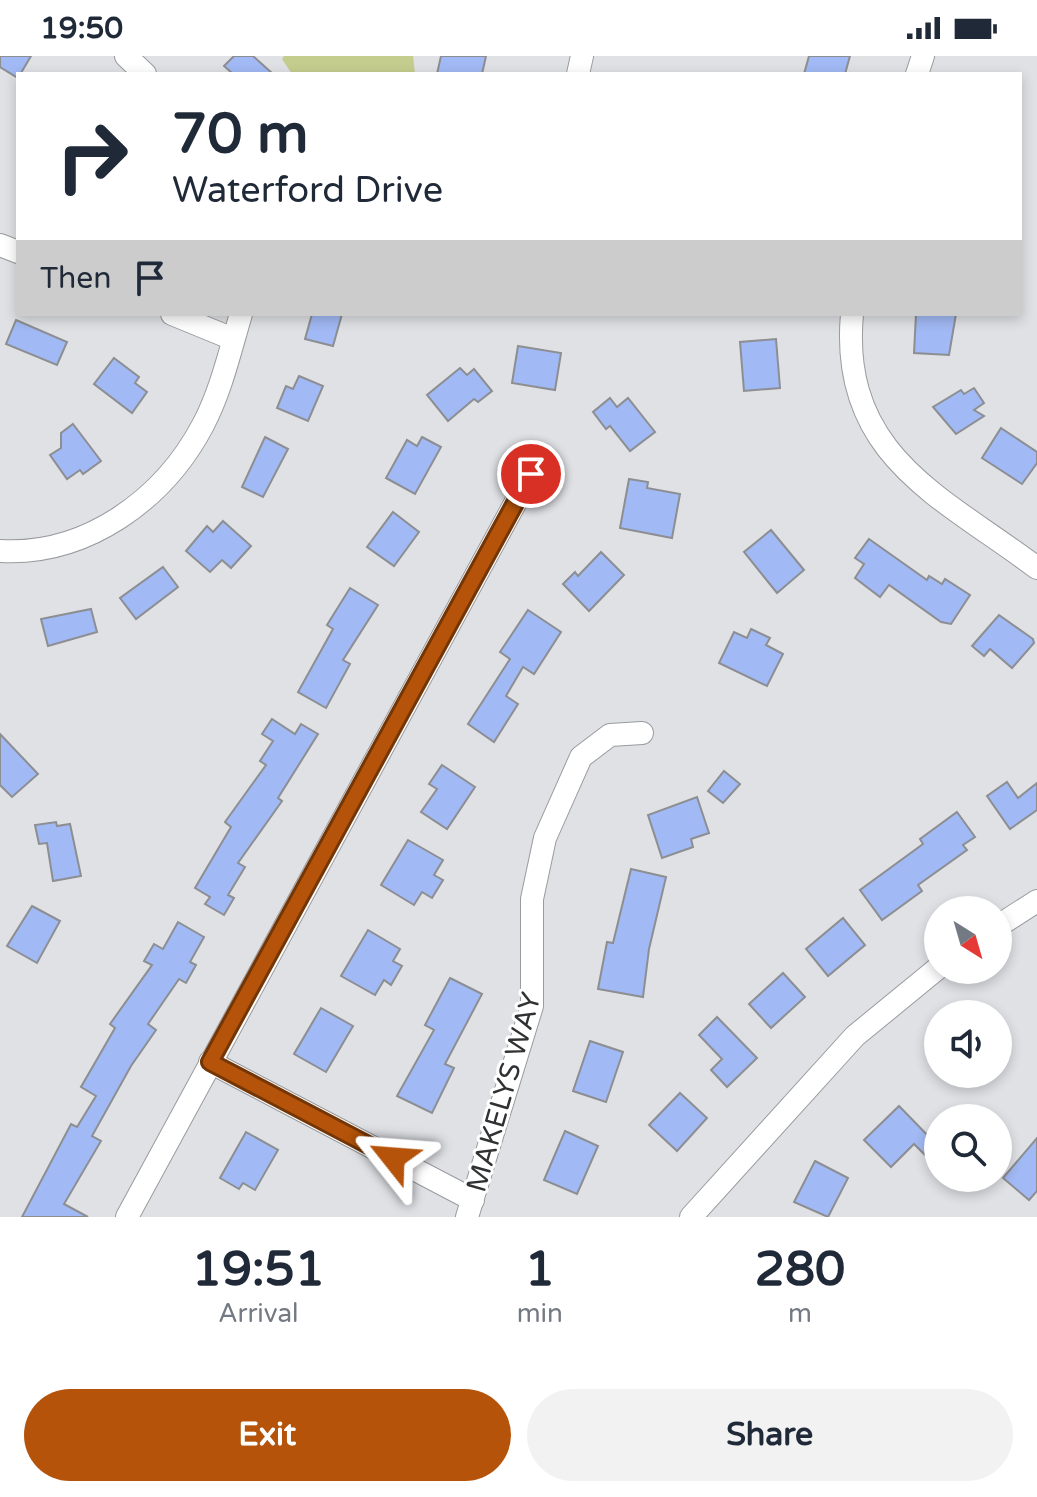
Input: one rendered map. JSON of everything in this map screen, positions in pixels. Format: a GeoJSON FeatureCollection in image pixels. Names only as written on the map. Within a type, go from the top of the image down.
{"type":"FeatureCollection","features":[{"type":"Feature","properties":{"kind":"street"},"geometry":{"type":"LineString","coordinates":[[126,56],[143,72]]}},
{"type":"Feature","properties":{"kind":"street"},"geometry":{"type":"LineString","coordinates":[[177,316],[233,339]]}},
{"type":"Feature","properties":{"kind":"street"},"geometry":{"type":"LineString","coordinates":[[0,551],[39,549],[70,542],[110,524],[136,507],[169,474],[204,424],[240,316]]}},
{"type":"Feature","properties":{"kind":"street"},"geometry":{"type":"LineString","coordinates":[[852,316],[856,376],[876,431],[925,490],[1037,568]]}},
{"type":"Feature","properties":{"kind":"street"},"geometry":{"type":"LineString","coordinates":[[127,1217],[531,474]]}},
{"type":"Feature","properties":{"kind":"street","name":"MAKELYS WAY"},"geometry":{"type":"LineString","coordinates":[[470,1208],[532,1006],[532,899],[545,838],[581,757],[610,735],[642,733]]}},
{"type":"Feature","properties":{"kind":"street"},"geometry":{"type":"LineString","coordinates":[[1012,917],[1037,901]]}},
{"type":"Feature","properties":{"kind":"street"},"geometry":{"type":"LineString","coordinates":[[695,1216],[855,1036],[924,979]]}},
{"type":"Feature","properties":{"kind":"street"},"geometry":{"type":"LineString","coordinates":[[210,1062],[470,1208]]}},
{"type":"Feature","properties":{"kind":"green space"},"geometry":{"type":"Polygon","coordinates":[[[284,56],[413,56],[415,72],[291,72],[282,59],[284,56]]]}},
{"type":"Feature","properties":{"kind":"building"},"geometry":{"type":"Polygon","coordinates":[[[0,56],[31,56],[22,72],[16,72],[16,77],[0,67],[0,56]]]}},
{"type":"Feature","properties":{"kind":"building"},"geometry":{"type":"Polygon","coordinates":[[[234,56],[253,56],[271,72],[231,72],[224,66],[234,56]]]}},
{"type":"Feature","properties":{"kind":"building"},"geometry":{"type":"Polygon","coordinates":[[[441,56],[486,56],[482,72],[437,72],[441,56]]]}},
{"type":"Feature","properties":{"kind":"building"},"geometry":{"type":"Polygon","coordinates":[[[809,56],[850,56],[846,72],[805,72],[809,56]]]}},
{"type":"Feature","properties":{"kind":"building"},"geometry":{"type":"Polygon","coordinates":[[[311,316],[341,316],[333,346],[305,339],[311,316]]]}},
{"type":"Feature","properties":{"kind":"building"},"geometry":{"type":"Polygon","coordinates":[[[916,316],[956,316],[949,355],[914,353],[916,316]]]}},
{"type":"Feature","properties":{"kind":"building"},"geometry":{"type":"Polygon","coordinates":[[[16,320],[67,342],[57,365],[6,344],[16,320]]]}},
{"type":"Feature","properties":{"kind":"building"},"geometry":{"type":"Polygon","coordinates":[[[776,339],[780,388],[744,391],[740,342],[776,339]]]}},
{"type":"Feature","properties":{"kind":"building"},"geometry":{"type":"Polygon","coordinates":[[[518,346],[561,353],[555,390],[512,383],[518,346]]]}},
{"type":"Feature","properties":{"kind":"building"},"geometry":{"type":"Polygon","coordinates":[[[114,358],[139,377],[135,383],[147,392],[132,413],[94,384],[114,358]]]}},
{"type":"Feature","properties":{"kind":"building"},"geometry":{"type":"Polygon","coordinates":[[[460,368],[467,375],[474,369],[492,391],[478,402],[474,399],[448,421],[427,395],[460,368]]]}},
{"type":"Feature","properties":{"kind":"building"},"geometry":{"type":"Polygon","coordinates":[[[299,376],[323,386],[308,421],[277,408],[286,386],[293,389],[299,376]]]}},
{"type":"Feature","properties":{"kind":"building"},"geometry":{"type":"Polygon","coordinates":[[[974,388],[984,403],[974,410],[984,416],[956,434],[933,407],[961,390],[964,394],[974,388]]]}},
{"type":"Feature","properties":{"kind":"building"},"geometry":{"type":"Polygon","coordinates":[[[610,398],[617,407],[628,398],[655,432],[630,451],[610,426],[606,429],[593,412],[610,398]]]}},
{"type":"Feature","properties":{"kind":"building"},"geometry":{"type":"Polygon","coordinates":[[[73,424],[101,461],[83,474],[80,470],[67,479],[50,455],[61,448],[61,433],[73,424]]]}},
{"type":"Feature","properties":{"kind":"building"},"geometry":{"type":"Polygon","coordinates":[[[1001,428],[1037,452],[1037,463],[1022,484],[982,458],[1001,428]]]}},
{"type":"Feature","properties":{"kind":"building"},"geometry":{"type":"Polygon","coordinates":[[[265,437],[288,449],[263,497],[242,487],[265,437]]]}},
{"type":"Feature","properties":{"kind":"building"},"geometry":{"type":"Polygon","coordinates":[[[422,437],[441,447],[415,494],[386,478],[407,440],[417,446],[422,437]]]}},
{"type":"Feature","properties":{"kind":"building"},"geometry":{"type":"Polygon","coordinates":[[[629,479],[648,482],[647,488],[680,494],[672,538],[620,528],[629,479]]]}},
{"type":"Feature","properties":{"kind":"building"},"geometry":{"type":"Polygon","coordinates":[[[393,512],[419,532],[394,566],[367,547],[393,512]]]}},
{"type":"Feature","properties":{"kind":"building"},"geometry":{"type":"Polygon","coordinates":[[[223,521],[251,546],[231,568],[222,560],[210,572],[186,551],[207,526],[213,532],[223,521]]]}},
{"type":"Feature","properties":{"kind":"building"},"geometry":{"type":"Polygon","coordinates":[[[771,530],[804,570],[777,593],[744,552],[771,530]]]}},
{"type":"Feature","properties":{"kind":"building"},"geometry":{"type":"Polygon","coordinates":[[[869,539],[927,580],[929,576],[942,584],[945,579],[970,595],[951,624],[941,622],[889,585],[880,597],[855,578],[864,564],[855,558],[869,539]]]}},
{"type":"Feature","properties":{"kind":"building"},"geometry":{"type":"Polygon","coordinates":[[[601,552],[624,575],[589,611],[563,584],[575,572],[578,576],[601,552]]]}},
{"type":"Feature","properties":{"kind":"building"},"geometry":{"type":"Polygon","coordinates":[[[163,567],[178,587],[136,619],[120,598],[163,567]]]}},
{"type":"Feature","properties":{"kind":"building"},"geometry":{"type":"Polygon","coordinates":[[[350,588],[378,605],[343,660],[350,664],[326,708],[298,692],[333,629],[327,625],[350,588]]]}},
{"type":"Feature","properties":{"kind":"building"},"geometry":{"type":"Polygon","coordinates":[[[91,609],[97,632],[48,646],[41,619],[91,609]]]}},
{"type":"Feature","properties":{"kind":"building"},"geometry":{"type":"Polygon","coordinates":[[[528,610],[561,632],[534,674],[523,667],[506,696],[518,704],[494,742],[468,724],[510,659],[500,652],[528,610]]]}},
{"type":"Feature","properties":{"kind":"building"},"geometry":{"type":"Polygon","coordinates":[[[999,615],[1033,639],[1034,643],[1012,668],[990,649],[984,656],[972,646],[999,615]]]}},
{"type":"Feature","properties":{"kind":"building"},"geometry":{"type":"Polygon","coordinates":[[[751,629],[770,638],[766,645],[783,654],[767,686],[719,663],[734,632],[747,638],[751,629]]]}},
{"type":"Feature","properties":{"kind":"building"},"geometry":{"type":"Polygon","coordinates":[[[272,719],[295,734],[301,724],[318,734],[278,798],[282,801],[238,863],[245,867],[228,895],[234,898],[224,915],[205,904],[210,897],[195,888],[231,827],[225,822],[266,765],[260,761],[273,741],[262,734],[272,719]]]}},
{"type":"Feature","properties":{"kind":"building"},"geometry":{"type":"Polygon","coordinates":[[[0,734],[38,774],[12,797],[0,785],[0,734]]]}},
{"type":"Feature","properties":{"kind":"building"},"geometry":{"type":"Polygon","coordinates":[[[442,765],[475,787],[447,829],[421,812],[437,789],[429,784],[442,765]]]}},
{"type":"Feature","properties":{"kind":"building"},"geometry":{"type":"Polygon","coordinates":[[[724,771],[740,784],[723,803],[708,791],[724,771]]]}},
{"type":"Feature","properties":{"kind":"building"},"geometry":{"type":"Polygon","coordinates":[[[1007,782],[1018,798],[1037,783],[1037,810],[1010,829],[987,796],[1007,782]]]}},
{"type":"Feature","properties":{"kind":"building"},"geometry":{"type":"Polygon","coordinates":[[[697,797],[709,833],[691,839],[693,847],[662,858],[648,815],[697,797]]]}},
{"type":"Feature","properties":{"kind":"building"},"geometry":{"type":"Polygon","coordinates":[[[957,812],[975,837],[963,845],[967,850],[918,885],[922,891],[882,920],[860,890],[923,844],[920,839],[957,812]]]}},
{"type":"Feature","properties":{"kind":"building"},"geometry":{"type":"Polygon","coordinates":[[[56,822],[57,826],[70,824],[81,876],[53,881],[47,843],[39,844],[35,825],[56,822]]]}},
{"type":"Feature","properties":{"kind":"building"},"geometry":{"type":"Polygon","coordinates":[[[408,840],[443,860],[434,875],[443,880],[432,898],[422,892],[414,905],[381,885],[408,840]]]}},
{"type":"Feature","properties":{"kind":"building"},"geometry":{"type":"Polygon","coordinates":[[[631,869],[666,877],[649,949],[643,997],[598,989],[607,942],[613,943],[631,869]]]}},
{"type":"Feature","properties":{"kind":"building"},"geometry":{"type":"Polygon","coordinates":[[[32,906],[60,921],[37,963],[7,946],[32,906]]]}},
{"type":"Feature","properties":{"kind":"building"},"geometry":{"type":"Polygon","coordinates":[[[843,918],[865,945],[828,976],[806,949],[843,918]]]}},
{"type":"Feature","properties":{"kind":"building"},"geometry":{"type":"Polygon","coordinates":[[[178,922],[204,937],[190,962],[196,965],[186,983],[179,979],[148,1024],[156,1030],[131,1066],[92,1136],[101,1141],[64,1204],[88,1217],[22,1217],[71,1124],[77,1127],[96,1096],[81,1087],[115,1028],[110,1024],[152,965],[144,961],[154,944],[163,949],[178,922]]]}},
{"type":"Feature","properties":{"kind":"building"},"geometry":{"type":"Polygon","coordinates":[[[368,930],[400,949],[393,961],[402,966],[391,985],[384,980],[375,995],[341,976],[368,930]]]}},
{"type":"Feature","properties":{"kind":"building"},"geometry":{"type":"Polygon","coordinates":[[[783,973],[805,997],[771,1028],[749,1004],[783,973]]]}},
{"type":"Feature","properties":{"kind":"building"},"geometry":{"type":"Polygon","coordinates":[[[450,978],[482,994],[445,1064],[454,1068],[432,1113],[397,1096],[434,1030],[425,1025],[450,978]]]}},
{"type":"Feature","properties":{"kind":"building"},"geometry":{"type":"Polygon","coordinates":[[[321,1008],[353,1026],[326,1072],[294,1054],[321,1008]]]}},
{"type":"Feature","properties":{"kind":"building"},"geometry":{"type":"Polygon","coordinates":[[[717,1017],[757,1058],[727,1087],[711,1070],[722,1059],[699,1035],[717,1017]]]}},
{"type":"Feature","properties":{"kind":"building"},"geometry":{"type":"Polygon","coordinates":[[[590,1041],[623,1052],[606,1102],[573,1091],[590,1041]]]}},
{"type":"Feature","properties":{"kind":"building"},"geometry":{"type":"Polygon","coordinates":[[[680,1093],[707,1118],[677,1151],[649,1125],[680,1093]]]}},
{"type":"Feature","properties":{"kind":"building"},"geometry":{"type":"Polygon","coordinates":[[[899,1106],[924,1132],[924,1154],[914,1144],[891,1167],[864,1140],[899,1106]]]}},
{"type":"Feature","properties":{"kind":"building"},"geometry":{"type":"Polygon","coordinates":[[[565,1131],[598,1146],[577,1194],[544,1180],[565,1131]]]}},
{"type":"Feature","properties":{"kind":"building"},"geometry":{"type":"Polygon","coordinates":[[[246,1132],[278,1150],[255,1190],[243,1183],[239,1189],[220,1178],[246,1132]]]}},
{"type":"Feature","properties":{"kind":"building"},"geometry":{"type":"Polygon","coordinates":[[[1037,1138],[1037,1191],[1029,1200],[1012,1186],[1012,1167],[1037,1138]]]}},
{"type":"Feature","properties":{"kind":"building"},"geometry":{"type":"Polygon","coordinates":[[[815,1161],[848,1178],[828,1217],[794,1202],[815,1161]]]}},
{"type":"Feature","properties":{"kind":"route"},"geometry":{"type":"LineString","coordinates":[[393,1158],[210,1062],[531,474]]}}]}
